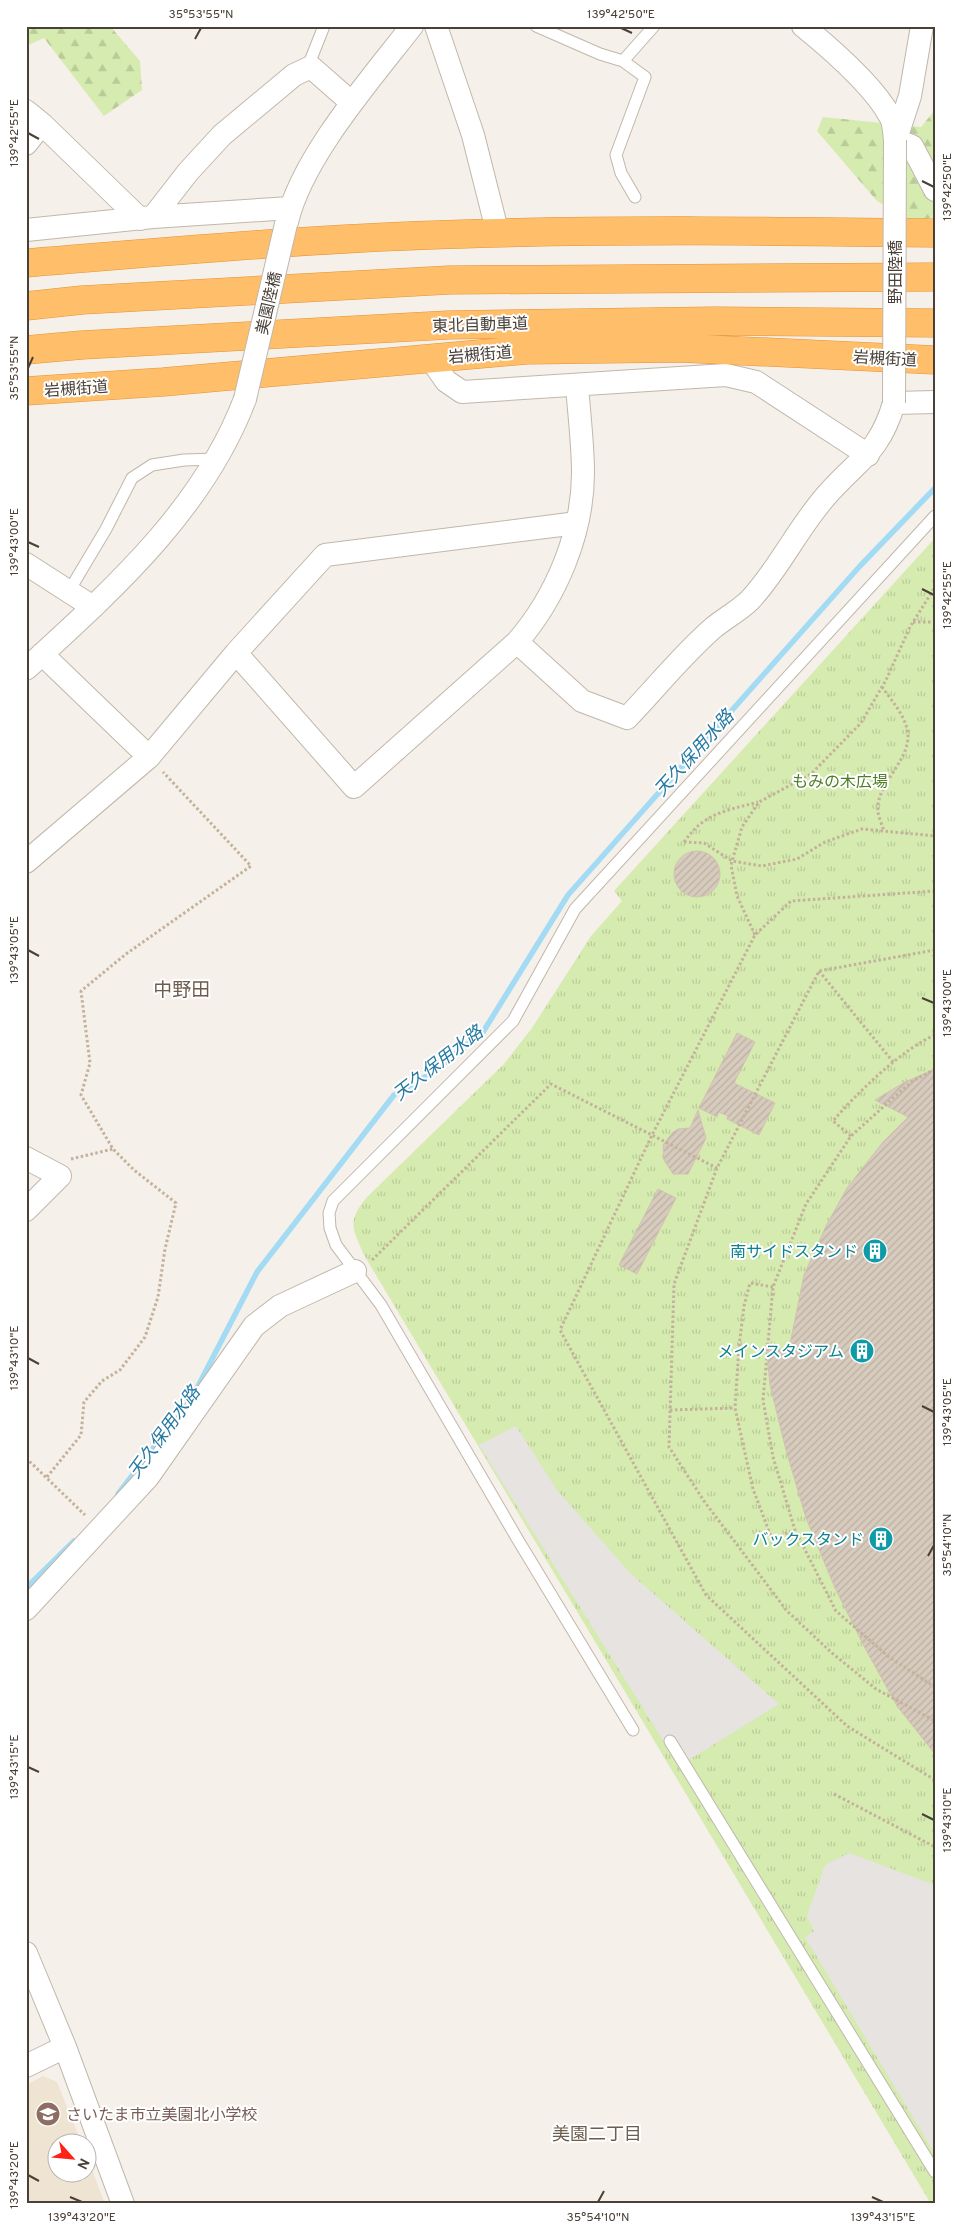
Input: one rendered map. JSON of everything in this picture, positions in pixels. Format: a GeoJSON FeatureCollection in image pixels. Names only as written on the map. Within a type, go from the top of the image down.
{"type":"FeatureCollection","features":[{"type":"Feature","properties":{"kind":"highway"},"geometry":{"type":"LineString","coordinates":[[26,263],[201,248],[498,234],[710,230],[935,233]]}},
{"type":"Feature","properties":{"kind":"highway"},"geometry":{"type":"LineString","coordinates":[[26,306],[92,300],[449,280],[935,277]]}},
{"type":"Feature","properties":{"kind":"highway","name":"東北自動車道"},"geometry":{"type":"LineString","coordinates":[[26,350],[92,344],[448,325],[705,321],[935,323]]}},
{"type":"Feature","properties":{"kind":"highway","name":"岩槻街道"},"geometry":{"type":"LineString","coordinates":[[26,391],[162,382],[526,350],[680,348],[935,360]]}},
{"type":"Feature","properties":{"kind":"street","name":"美園陸橋"},"geometry":{"type":"LineString","coordinates":[[34,661],[142,559],[193,498],[218,459],[235,425],[245,398],[288,216],[317,154],[352,103],[412,26]]}},
{"type":"Feature","properties":{"kind":"street"},"geometry":{"type":"LineString","coordinates":[[436,26],[472,135],[498,234]]}},
{"type":"Feature","properties":{"kind":"street"},"geometry":{"type":"LineString","coordinates":[[803,26],[872,91],[891,118],[896,140]]}},
{"type":"Feature","properties":{"kind":"street"},"geometry":{"type":"LineString","coordinates":[[896,140],[910,96],[922,26]]}},
{"type":"Feature","properties":{"kind":"street"},"geometry":{"type":"LineString","coordinates":[[146,218],[222,135],[294,74],[311,67],[352,103]]}},
{"type":"Feature","properties":{"kind":"street"},"geometry":{"type":"LineString","coordinates":[[26,144],[34,118],[146,218]]}},
{"type":"Feature","properties":{"kind":"street"},"geometry":{"type":"LineString","coordinates":[[896,140],[912,146],[935,190]]}},
{"type":"Feature","properties":{"kind":"street","name":"野田陸橋"},"geometry":{"type":"LineString","coordinates":[[517,642],[582,701],[627,718],[713,628],[748,602],[765,582],[799,530],[826,495],[868,455],[878,442],[890,420],[894,403],[896,140]]}},
{"type":"Feature","properties":{"kind":"street"},"geometry":{"type":"LineString","coordinates":[[26,230],[146,218],[288,216]]}},
{"type":"Feature","properties":{"kind":"street"},"geometry":{"type":"LineString","coordinates":[[728,350],[735,377]]}},
{"type":"Feature","properties":{"kind":"street"},"geometry":{"type":"LineString","coordinates":[[430,358],[446,381],[462,392],[726,375],[756,382],[868,455]]}},
{"type":"Feature","properties":{"kind":"street"},"geometry":{"type":"LineString","coordinates":[[236,653],[354,786],[517,642],[536,620],[555,583],[577,523],[583,474],[576,385]]}},
{"type":"Feature","properties":{"kind":"street"},"geometry":{"type":"LineString","coordinates":[[894,403],[935,402]]}},
{"type":"Feature","properties":{"kind":"street"},"geometry":{"type":"LineString","coordinates":[[26,862],[149,757],[236,653],[325,555],[577,523]]}},
{"type":"Feature","properties":{"kind":"street"},"geometry":{"type":"LineString","coordinates":[[26,564],[92,607]]}},
{"type":"Feature","properties":{"kind":"street"},"geometry":{"type":"LineString","coordinates":[[34,661],[149,757]]}},
{"type":"Feature","properties":{"kind":"street"},"geometry":{"type":"LineString","coordinates":[[26,1210],[60,1176],[34,1162]]}},
{"type":"Feature","properties":{"kind":"street"},"geometry":{"type":"LineString","coordinates":[[26,1608],[148,1477],[254,1326],[280,1306],[355,1271]]}},
{"type":"Feature","properties":{"kind":"street"},"geometry":{"type":"LineString","coordinates":[[26,1953],[66,2047],[123,2204]]}},
{"type":"Feature","properties":{"kind":"street"},"geometry":{"type":"LineString","coordinates":[[26,2066],[66,2047]]}},
{"type":"Feature","properties":{"kind":"lane"},"geometry":{"type":"LineString","coordinates":[[307,69],[324,26]]}},
{"type":"Feature","properties":{"kind":"lane"},"geometry":{"type":"LineString","coordinates":[[536,26],[600,54],[623,60],[645,77],[616,155],[620,173],[635,197]]}},
{"type":"Feature","properties":{"kind":"lane"},"geometry":{"type":"LineString","coordinates":[[623,60],[654,26]]}},
{"type":"Feature","properties":{"kind":"lane"},"geometry":{"type":"LineString","coordinates":[[69,591],[106,529],[132,478],[152,465],[184,460],[218,459]]}},
{"type":"Feature","properties":{"kind":"lane"},"geometry":{"type":"LineString","coordinates":[[633,1730],[518,1540],[381,1305],[336,1245],[330,1228],[329,1213],[334,1201],[513,1021],[575,909],[935,516]]}},
{"type":"Feature","properties":{"kind":"lane"},"geometry":{"type":"LineString","coordinates":[[670,1741],[935,2172]]}},
{"type":"Feature","properties":{"kind":"path"},"geometry":{"type":"LineString","coordinates":[[935,588],[913,622],[882,687],[861,723],[811,774],[758,802],[704,819],[693,828],[684,842],[704,843],[732,860],[762,866],[797,859],[825,842],[862,830],[935,836]]}},
{"type":"Feature","properties":{"kind":"path"},"geometry":{"type":"LineString","coordinates":[[913,622],[935,622]]}},
{"type":"Feature","properties":{"kind":"path"},"geometry":{"type":"LineString","coordinates":[[882,687],[900,712],[908,737],[893,774],[881,795],[878,812],[884,831]]}},
{"type":"Feature","properties":{"kind":"path"},"geometry":{"type":"LineString","coordinates":[[47,1477],[82,1435],[84,1402],[102,1380],[120,1370],[145,1337],[158,1297],[164,1249],[176,1203],[134,1170],[113,1149],[81,1095],[90,1063],[81,991],[126,954],[250,866],[149,757]]}},
{"type":"Feature","properties":{"kind":"path"},"geometry":{"type":"LineString","coordinates":[[755,935],[737,896],[732,860],[742,827],[758,802]]}},
{"type":"Feature","properties":{"kind":"path"},"geometry":{"type":"LineString","coordinates":[[935,892],[791,901],[755,935],[652,1134],[560,1330],[706,1595],[847,1726],[935,1780]]}},
{"type":"Feature","properties":{"kind":"path"},"geometry":{"type":"LineString","coordinates":[[819,970],[935,950]]}},
{"type":"Feature","properties":{"kind":"path"},"geometry":{"type":"LineString","coordinates":[[819,970],[894,1063]]}},
{"type":"Feature","properties":{"kind":"path"},"geometry":{"type":"LineString","coordinates":[[819,970],[717,1168],[674,1284],[669,1447],[704,1501],[794,1617],[832,1654],[876,1689],[935,1721]]}},
{"type":"Feature","properties":{"kind":"path"},"geometry":{"type":"LineString","coordinates":[[851,1136],[833,1121],[845,1107],[894,1063],[920,1041],[935,1034]]}},
{"type":"Feature","properties":{"kind":"path"},"geometry":{"type":"LineString","coordinates":[[935,1069],[912,1082],[851,1136],[806,1204],[774,1287],[763,1400],[774,1457],[795,1530],[836,1611],[889,1658],[935,1687]]}},
{"type":"Feature","properties":{"kind":"path"},"geometry":{"type":"LineString","coordinates":[[355,1271],[380,1254],[454,1177],[551,1084],[717,1168]]}},
{"type":"Feature","properties":{"kind":"path"},"geometry":{"type":"LineString","coordinates":[[34,1162],[113,1149]]}},
{"type":"Feature","properties":{"kind":"path"},"geometry":{"type":"LineString","coordinates":[[774,1287],[750,1283],[744,1306],[739,1346],[735,1408],[753,1489],[772,1539],[795,1530]]}},
{"type":"Feature","properties":{"kind":"path"},"geometry":{"type":"LineString","coordinates":[[670,1410],[735,1408]]}},
{"type":"Feature","properties":{"kind":"path"},"geometry":{"type":"LineString","coordinates":[[26,1458],[99,1530]]}},
{"type":"Feature","properties":{"kind":"path"},"geometry":{"type":"LineString","coordinates":[[834,1794],[935,1848]]}},
{"type":"Feature","properties":{"kind":"shaded area"},"geometry":{"type":"Polygon","coordinates":[[[516,1426],[557,1490],[631,1574],[779,1704],[679,1766],[479,1445],[516,1426]]]}},
{"type":"Feature","properties":{"kind":"shaded area"},"geometry":{"type":"Polygon","coordinates":[[[849,1853],[935,1885],[935,2154],[805,1937],[814,1931],[807,1916],[825,1865],[849,1853]]]}},
{"type":"Feature","properties":{"kind":"shaded area","name":"さいたま市立美園北小学校"},"geometry":{"type":"Polygon","coordinates":[[[43,2076],[57,2082],[77,2132],[48,2132],[48,2182],[97,2182],[105,2204],[26,2204],[26,2085],[43,2076]]]}},
{"type":"Feature","properties":{"kind":"green space"},"geometry":{"type":"Polygon","coordinates":[[[26,26],[110,26],[140,61],[142,90],[104,116],[44,38],[26,46],[26,26]]]}},
{"type":"Feature","properties":{"kind":"green space"},"geometry":{"type":"Polygon","coordinates":[[[935,110],[935,217],[910,222],[876,200],[817,131],[823,117],[921,127],[935,110]]]}},
{"type":"Feature","properties":{"kind":"green space","name":"もみの木広場"},"geometry":{"type":"Polygon","coordinates":[[[935,538],[935,2204],[931,2204],[364,1255],[354,1231],[354,1219],[356,1212],[367,1197],[504,1064],[532,1028],[591,936],[622,901],[614,891],[935,538]]]}},
{"type":"Feature","properties":{"kind":"building"},"geometry":{"type":"Polygon","coordinates":[[[692,851],[702,851],[716,861],[720,874],[716,887],[710,893],[702,897],[692,897],[678,887],[674,879],[674,869],[684,855],[692,851]]]}},
{"type":"Feature","properties":{"kind":"building"},"geometry":{"type":"Polygon","coordinates":[[[737,1033],[755,1042],[734,1083],[775,1103],[759,1135],[727,1119],[728,1116],[719,1112],[717,1117],[699,1108],[737,1033]]]}},
{"type":"Feature","properties":{"kind":"building","name":"メインスタジアム"},"geometry":{"type":"Polygon","coordinates":[[[935,1069],[935,1754],[897,1706],[865,1648],[835,1588],[806,1518],[786,1450],[770,1385],[766,1343],[788,1354],[804,1275],[826,1226],[847,1188],[883,1142],[908,1117],[875,1100],[905,1082],[935,1069]]]}},
{"type":"Feature","properties":{"kind":"building"},"geometry":{"type":"Polygon","coordinates":[[[698,1110],[706,1138],[688,1174],[673,1174],[664,1160],[663,1145],[672,1133],[678,1129],[690,1128],[698,1110]]]}},
{"type":"Feature","properties":{"kind":"building"},"geometry":{"type":"Polygon","coordinates":[[[658,1189],[676,1198],[637,1274],[619,1265],[658,1189]]]}},
{"type":"Feature","properties":{"kind":"waterway","name":"天久保用水路"},"geometry":{"type":"LineString","coordinates":[[196,1390],[257,1272],[394,1095],[433,1072],[483,1032],[568,895],[860,566],[935,488]]}},
{"type":"Feature","properties":{"kind":"waterway","name":"天久保用水路"},"geometry":{"type":"LineString","coordinates":[[118,1494],[170,1426]]}},
{"type":"Feature","properties":{"kind":"waterway","name":"天久保用水路"},"geometry":{"type":"LineString","coordinates":[[26,1588],[74,1541]]}},
{"type":"Feature","properties":{"kind":"place","name":"南サイドスタンド"},"geometry":{"type":"Point","coordinates":[875,1251]}},
{"type":"Feature","properties":{"kind":"place","name":"メインスタジアム"},"geometry":{"type":"Point","coordinates":[862,1351]}},
{"type":"Feature","properties":{"kind":"place","name":"バックスタンド"},"geometry":{"type":"Point","coordinates":[881,1539]}},
{"type":"Feature","properties":{"kind":"place","name":"さいたま市立美園北小学校"},"geometry":{"type":"Point","coordinates":[48,2114]}},
{"type":"Feature","properties":{"kind":"district","name":"中野田"},"geometry":{"type":"Point","coordinates":[182,989]}},
{"type":"Feature","properties":{"kind":"district","name":"美園二丁目"},"geometry":{"type":"Point","coordinates":[597,2134]}}]}
